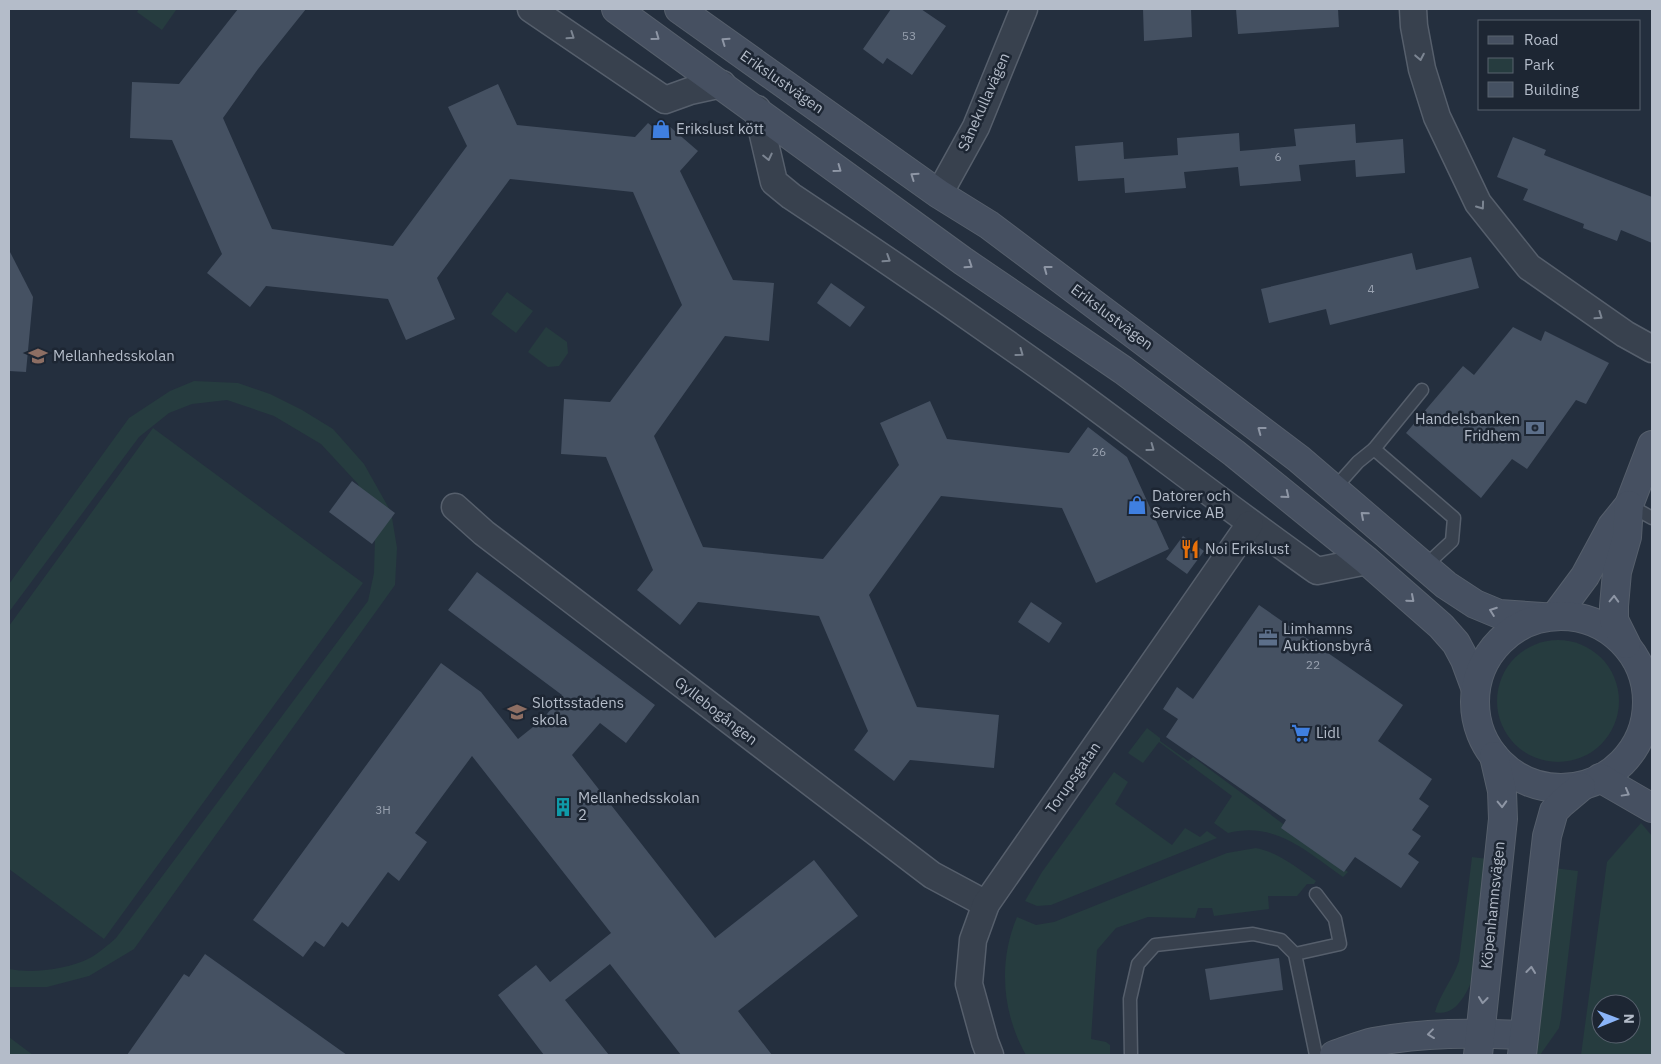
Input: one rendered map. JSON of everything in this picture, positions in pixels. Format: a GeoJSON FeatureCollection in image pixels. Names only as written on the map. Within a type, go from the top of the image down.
{"type":"FeatureCollection","features":[{"type":"Feature","properties":{"kind":"street"},"geometry":{"type":"LineString","coordinates":[[531,9],[665,100],[690,91],[722,84]]}},
{"type":"Feature","properties":{"kind":"street"},"geometry":{"type":"LineString","coordinates":[[616,9],[722,84],[963,261],[1123,370],[1234,453],[1367,561],[1426,612],[1452,638],[1466,660],[1475,687]]}},
{"type":"Feature","properties":{"kind":"street","name":"Erikslustvägen"},"geometry":{"type":"LineString","coordinates":[[679,9],[939,194],[989,225],[1292,454],[1452,589],[1475,604],[1499,614],[1549,616]]}},
{"type":"Feature","properties":{"kind":"street","name":"Sånekullavägen"},"geometry":{"type":"LineString","coordinates":[[939,194],[976,127],[1024,9]]}},
{"type":"Feature","properties":{"kind":"street"},"geometry":{"type":"LineString","coordinates":[[1413,9],[1414,26],[1422,69],[1437,117],[1478,203],[1529,267],[1625,334],[1652,349]]}},
{"type":"Feature","properties":{"kind":"street"},"geometry":{"type":"LineString","coordinates":[[757,110],[774,182],[791,196],[948,301],[1086,400],[1250,524],[1317,571],[1345,567],[1367,561]]}},
{"type":"Feature","properties":{"kind":"street","name":"Köpenhamnsvägen"},"geometry":{"type":"LineString","coordinates":[[1523,1045],[1547,836],[1554,811],[1562,803],[1621,763],[1637,741],[1646,716],[1647,697],[1644,678],[1637,661],[1626,645],[1614,620],[1614,606],[1617,572],[1627,537],[1629,505],[1652,445]]}},
{"type":"Feature","properties":{"kind":"street","name":"Köpenhamnsvägen"},"geometry":{"type":"LineString","coordinates":[[1549,616],[1585,576],[1612,526],[1629,505]]}},
{"type":"Feature","properties":{"kind":"street","name":"Gyllebogången"},"geometry":{"type":"LineString","coordinates":[[455,506],[492,539],[902,853],[932,875],[986,904]]}},
{"type":"Feature","properties":{"kind":"street","name":"Torupsgatan"},"geometry":{"type":"LineString","coordinates":[[990,1055],[969,984],[972,940],[986,904],[1250,524]]}},
{"type":"Feature","properties":{"kind":"street","name":"Köpenhamnsvägen"},"geometry":{"type":"LineString","coordinates":[[1590,783],[1562,789],[1543,786],[1516,775],[1494,756],[1483,738],[1476,718],[1475,687],[1480,670],[1494,646],[1516,628],[1549,616],[1582,618],[1590,621],[1606,628],[1626,645]]}},
{"type":"Feature","properties":{"kind":"street"},"geometry":{"type":"LineString","coordinates":[[1646,716],[1646,736],[1652,753]]}},
{"type":"Feature","properties":{"kind":"street","name":"Köpenhamnsvägen"},"geometry":{"type":"LineString","coordinates":[[1478,1044],[1503,819],[1502,791],[1494,756]]}},
{"type":"Feature","properties":{"kind":"street"},"geometry":{"type":"LineString","coordinates":[[1590,783],[1652,808]]}},
{"type":"Feature","properties":{"kind":"street"},"geometry":{"type":"LineString","coordinates":[[1334,1055],[1372,1042],[1440,1033],[1478,1044],[1523,1045]]}},
{"type":"Feature","properties":{"kind":"lane"},"geometry":{"type":"LineString","coordinates":[[1334,489],[1358,462],[1374,449],[1422,390]]}},
{"type":"Feature","properties":{"kind":"lane"},"geometry":{"type":"LineString","coordinates":[[1374,449],[1454,518],[1452,541],[1424,567]]}},
{"type":"Feature","properties":{"kind":"lane"},"geometry":{"type":"LineString","coordinates":[[1629,505],[1652,518]]}},
{"type":"Feature","properties":{"kind":"lane"},"geometry":{"type":"LineString","coordinates":[[1295,954],[1340,944],[1335,920],[1316,894]]}},
{"type":"Feature","properties":{"kind":"lane"},"geometry":{"type":"LineString","coordinates":[[1131,1055],[1130,999],[1138,964],[1155,946],[1253,934],[1281,940],[1295,954],[1316,1055]]}},
{"type":"Feature","properties":{"kind":"green space"},"geometry":{"type":"Polygon","coordinates":[[[139,9],[176,10],[162,30],[137,12],[139,9]]]}},
{"type":"Feature","properties":{"kind":"green space"},"geometry":{"type":"Polygon","coordinates":[[[507,292],[533,311],[516,333],[491,314],[507,292]]]}},
{"type":"Feature","properties":{"kind":"green space"},"geometry":{"type":"Polygon","coordinates":[[[546,327],[567,342],[568,353],[559,366],[548,367],[528,352],[546,327]]]}},
{"type":"Feature","properties":{"kind":"green space"},"geometry":{"type":"Polygon","coordinates":[[[194,381],[238,383],[270,394],[302,410],[333,429],[364,464],[391,512],[397,548],[395,585],[134,949],[89,976],[47,987],[9,987],[9,969],[39,971],[61,968],[93,956],[116,938],[368,601],[374,573],[375,537],[358,484],[321,444],[274,416],[227,400],[192,404],[169,413],[139,437],[9,612],[9,584],[129,418],[170,391],[194,381]]]}},
{"type":"Feature","properties":{"kind":"green space"},"geometry":{"type":"Polygon","coordinates":[[[153,428],[363,583],[104,939],[9,869],[9,626],[153,428]]]}},
{"type":"Feature","properties":{"kind":"green space"},"geometry":{"type":"Polygon","coordinates":[[[1558,640],[1581,645],[1601,658],[1614,678],[1619,701],[1614,724],[1601,744],[1581,757],[1558,762],[1535,757],[1515,744],[1502,724],[1497,701],[1502,678],[1515,658],[1535,645],[1558,640]]]}},
{"type":"Feature","properties":{"kind":"green space"},"geometry":{"type":"Polygon","coordinates":[[[1147,728],[1160,738],[1160,741],[1188,761],[1193,757],[1348,872],[1343,877],[1303,849],[1276,835],[1261,831],[1245,830],[1228,833],[1214,823],[1232,796],[1159,742],[1143,763],[1128,753],[1147,728]]]}},
{"type":"Feature","properties":{"kind":"green space"},"geometry":{"type":"Polygon","coordinates":[[[1114,772],[1128,782],[1115,804],[1172,845],[1185,828],[1200,837],[1207,831],[1217,838],[1051,905],[1037,906],[1025,901],[1042,872],[1114,772]]]}},
{"type":"Feature","properties":{"kind":"green space"},"geometry":{"type":"Polygon","coordinates":[[[1641,823],[1652,836],[1652,1055],[1581,1055],[1607,862],[1641,823]]]}},
{"type":"Feature","properties":{"kind":"green space"},"geometry":{"type":"Polygon","coordinates":[[[1256,848],[1281,857],[1316,881],[1314,884],[1307,884],[1297,896],[1268,896],[1269,909],[1214,916],[1212,908],[1198,908],[1195,918],[1148,917],[1116,928],[1097,950],[1091,1039],[1106,1042],[1110,1045],[1110,1055],[1026,1055],[1012,1022],[1005,987],[1007,952],[1017,917],[1036,925],[1054,922],[1227,853],[1256,848]]]}},
{"type":"Feature","properties":{"kind":"green space"},"geometry":{"type":"Polygon","coordinates":[[[1472,857],[1488,859],[1474,975],[1465,995],[1455,1007],[1442,1013],[1435,1012],[1459,961],[1472,857]]]}},
{"type":"Feature","properties":{"kind":"green space"},"geometry":{"type":"Polygon","coordinates":[[[1554,868],[1578,871],[1561,1018],[1559,1028],[1540,1055],[1532,1055],[1554,868]]]}},
{"type":"Feature","properties":{"kind":"green space"},"geometry":{"type":"Polygon","coordinates":[[[9,1037],[33,1055],[9,1055],[9,1037]]]}},
{"type":"Feature","properties":{"kind":"building"},"geometry":{"type":"Polygon","coordinates":[[[238,9],[306,9],[258,69],[223,118],[272,229],[393,246],[467,146],[448,107],[498,84],[517,125],[635,137],[648,123],[654,128],[661,119],[698,151],[680,171],[733,280],[774,283],[769,341],[725,336],[654,436],[703,547],[823,559],[899,465],[880,423],[930,401],[947,439],[1069,453],[1088,427],[1127,457],[1169,549],[1096,583],[1062,508],[941,496],[869,595],[917,707],[999,715],[994,768],[910,760],[894,781],[854,750],[868,731],[819,616],[698,602],[680,625],[637,590],[653,570],[606,457],[561,454],[564,399],[610,402],[682,305],[633,192],[510,179],[437,278],[455,319],[406,340],[388,299],[266,286],[250,307],[207,273],[222,254],[172,140],[130,138],[132,82],[179,84],[238,9]]]}},
{"type":"Feature","properties":{"kind":"building"},"geometry":{"type":"Polygon","coordinates":[[[891,9],[921,9],[946,26],[912,75],[887,58],[883,64],[863,49],[891,9]]]}},
{"type":"Feature","properties":{"kind":"building"},"geometry":{"type":"Polygon","coordinates":[[[1143,9],[1191,9],[1192,37],[1144,41],[1143,9]]]}},
{"type":"Feature","properties":{"kind":"building"},"geometry":{"type":"Polygon","coordinates":[[[1236,9],[1338,9],[1339,27],[1238,34],[1236,9]]]}},
{"type":"Feature","properties":{"kind":"building"},"geometry":{"type":"Polygon","coordinates":[[[1355,124],[1356,143],[1403,139],[1405,173],[1356,177],[1355,160],[1299,165],[1301,181],[1240,186],[1238,167],[1184,172],[1186,188],[1125,193],[1124,178],[1078,181],[1075,146],[1123,142],[1124,159],[1178,155],[1177,138],[1239,133],[1240,151],[1296,146],[1294,129],[1355,124]]]}},
{"type":"Feature","properties":{"kind":"building"},"geometry":{"type":"Polygon","coordinates":[[[1513,137],[1546,150],[1544,155],[1652,197],[1652,243],[1621,230],[1617,241],[1583,228],[1584,224],[1523,200],[1528,189],[1497,177],[1513,137]]]}},
{"type":"Feature","properties":{"kind":"building"},"geometry":{"type":"Polygon","coordinates":[[[9,250],[33,297],[26,372],[9,371],[9,250]]]}},
{"type":"Feature","properties":{"kind":"building"},"geometry":{"type":"Polygon","coordinates":[[[1412,253],[1416,270],[1471,257],[1479,288],[1330,325],[1326,309],[1269,323],[1261,289],[1412,253]]]}},
{"type":"Feature","properties":{"kind":"building"},"geometry":{"type":"Polygon","coordinates":[[[831,283],[865,307],[850,327],[817,303],[831,283]]]}},
{"type":"Feature","properties":{"kind":"building"},"geometry":{"type":"Polygon","coordinates":[[[1513,327],[1541,341],[1545,331],[1609,363],[1586,404],[1576,400],[1527,469],[1512,459],[1481,498],[1406,433],[1463,366],[1474,375],[1513,327]]]}},
{"type":"Feature","properties":{"kind":"building"},"geometry":{"type":"Polygon","coordinates":[[[352,481],[395,513],[372,544],[329,512],[352,481]]]}},
{"type":"Feature","properties":{"kind":"building"},"geometry":{"type":"Polygon","coordinates":[[[1183,536],[1204,551],[1187,574],[1166,559],[1183,536]]]}},
{"type":"Feature","properties":{"kind":"building","name":"Mellanhedsskolan 2"},"geometry":{"type":"Polygon","coordinates":[[[477,572],[655,705],[626,743],[600,723],[572,755],[715,938],[814,860],[858,916],[738,1011],[772,1055],[681,1055],[610,964],[565,1000],[609,1055],[544,1055],[498,995],[536,965],[550,982],[611,933],[472,756],[415,833],[427,842],[399,881],[388,872],[348,927],[342,922],[324,947],[315,941],[303,957],[253,920],[441,663],[481,692],[518,739],[543,719],[562,695],[448,610],[477,572]]]}},
{"type":"Feature","properties":{"kind":"building"},"geometry":{"type":"Polygon","coordinates":[[[1031,602],[1062,623],[1049,643],[1018,622],[1031,602]]]}},
{"type":"Feature","properties":{"kind":"building"},"geometry":{"type":"Polygon","coordinates":[[[1259,605],[1403,705],[1378,741],[1432,779],[1419,799],[1429,806],[1412,830],[1421,836],[1408,854],[1419,862],[1401,888],[1355,857],[1344,872],[1281,828],[1286,820],[1166,737],[1178,719],[1163,709],[1177,687],[1193,699],[1259,605]]]}},
{"type":"Feature","properties":{"kind":"building"},"geometry":{"type":"Polygon","coordinates":[[[205,954],[347,1055],[127,1055],[184,974],[189,977],[205,954]]]}},
{"type":"Feature","properties":{"kind":"building"},"geometry":{"type":"Polygon","coordinates":[[[1279,958],[1283,990],[1210,1000],[1205,969],[1279,958]]]}},
{"type":"Feature","properties":{"kind":"place","name":"Erikslust kött"},"geometry":{"type":"Point","coordinates":[661,129]}},
{"type":"Feature","properties":{"kind":"place","name":"Mellanhedsskolan"},"geometry":{"type":"Point","coordinates":[38,356]}},
{"type":"Feature","properties":{"kind":"place","name":"Handelsbanken Fridhem"},"geometry":{"type":"Point","coordinates":[1535,428]}},
{"type":"Feature","properties":{"kind":"place","name":"Datorer och Service AB"},"geometry":{"type":"Point","coordinates":[1137,505]}},
{"type":"Feature","properties":{"kind":"place","name":"Noi Erikslust"},"geometry":{"type":"Point","coordinates":[1190,549]}},
{"type":"Feature","properties":{"kind":"place","name":"Limhamns Auktionsbyrå"},"geometry":{"type":"Point","coordinates":[1268,638]}},
{"type":"Feature","properties":{"kind":"place","name":"Slottsstadens skola"},"geometry":{"type":"Point","coordinates":[517,712]}},
{"type":"Feature","properties":{"kind":"place","name":"Lidl"},"geometry":{"type":"Point","coordinates":[1301,733]}},
{"type":"Feature","properties":{"kind":"place","name":"Mellanhedsskolan 2"},"geometry":{"type":"Point","coordinates":[563,807]}}]}
